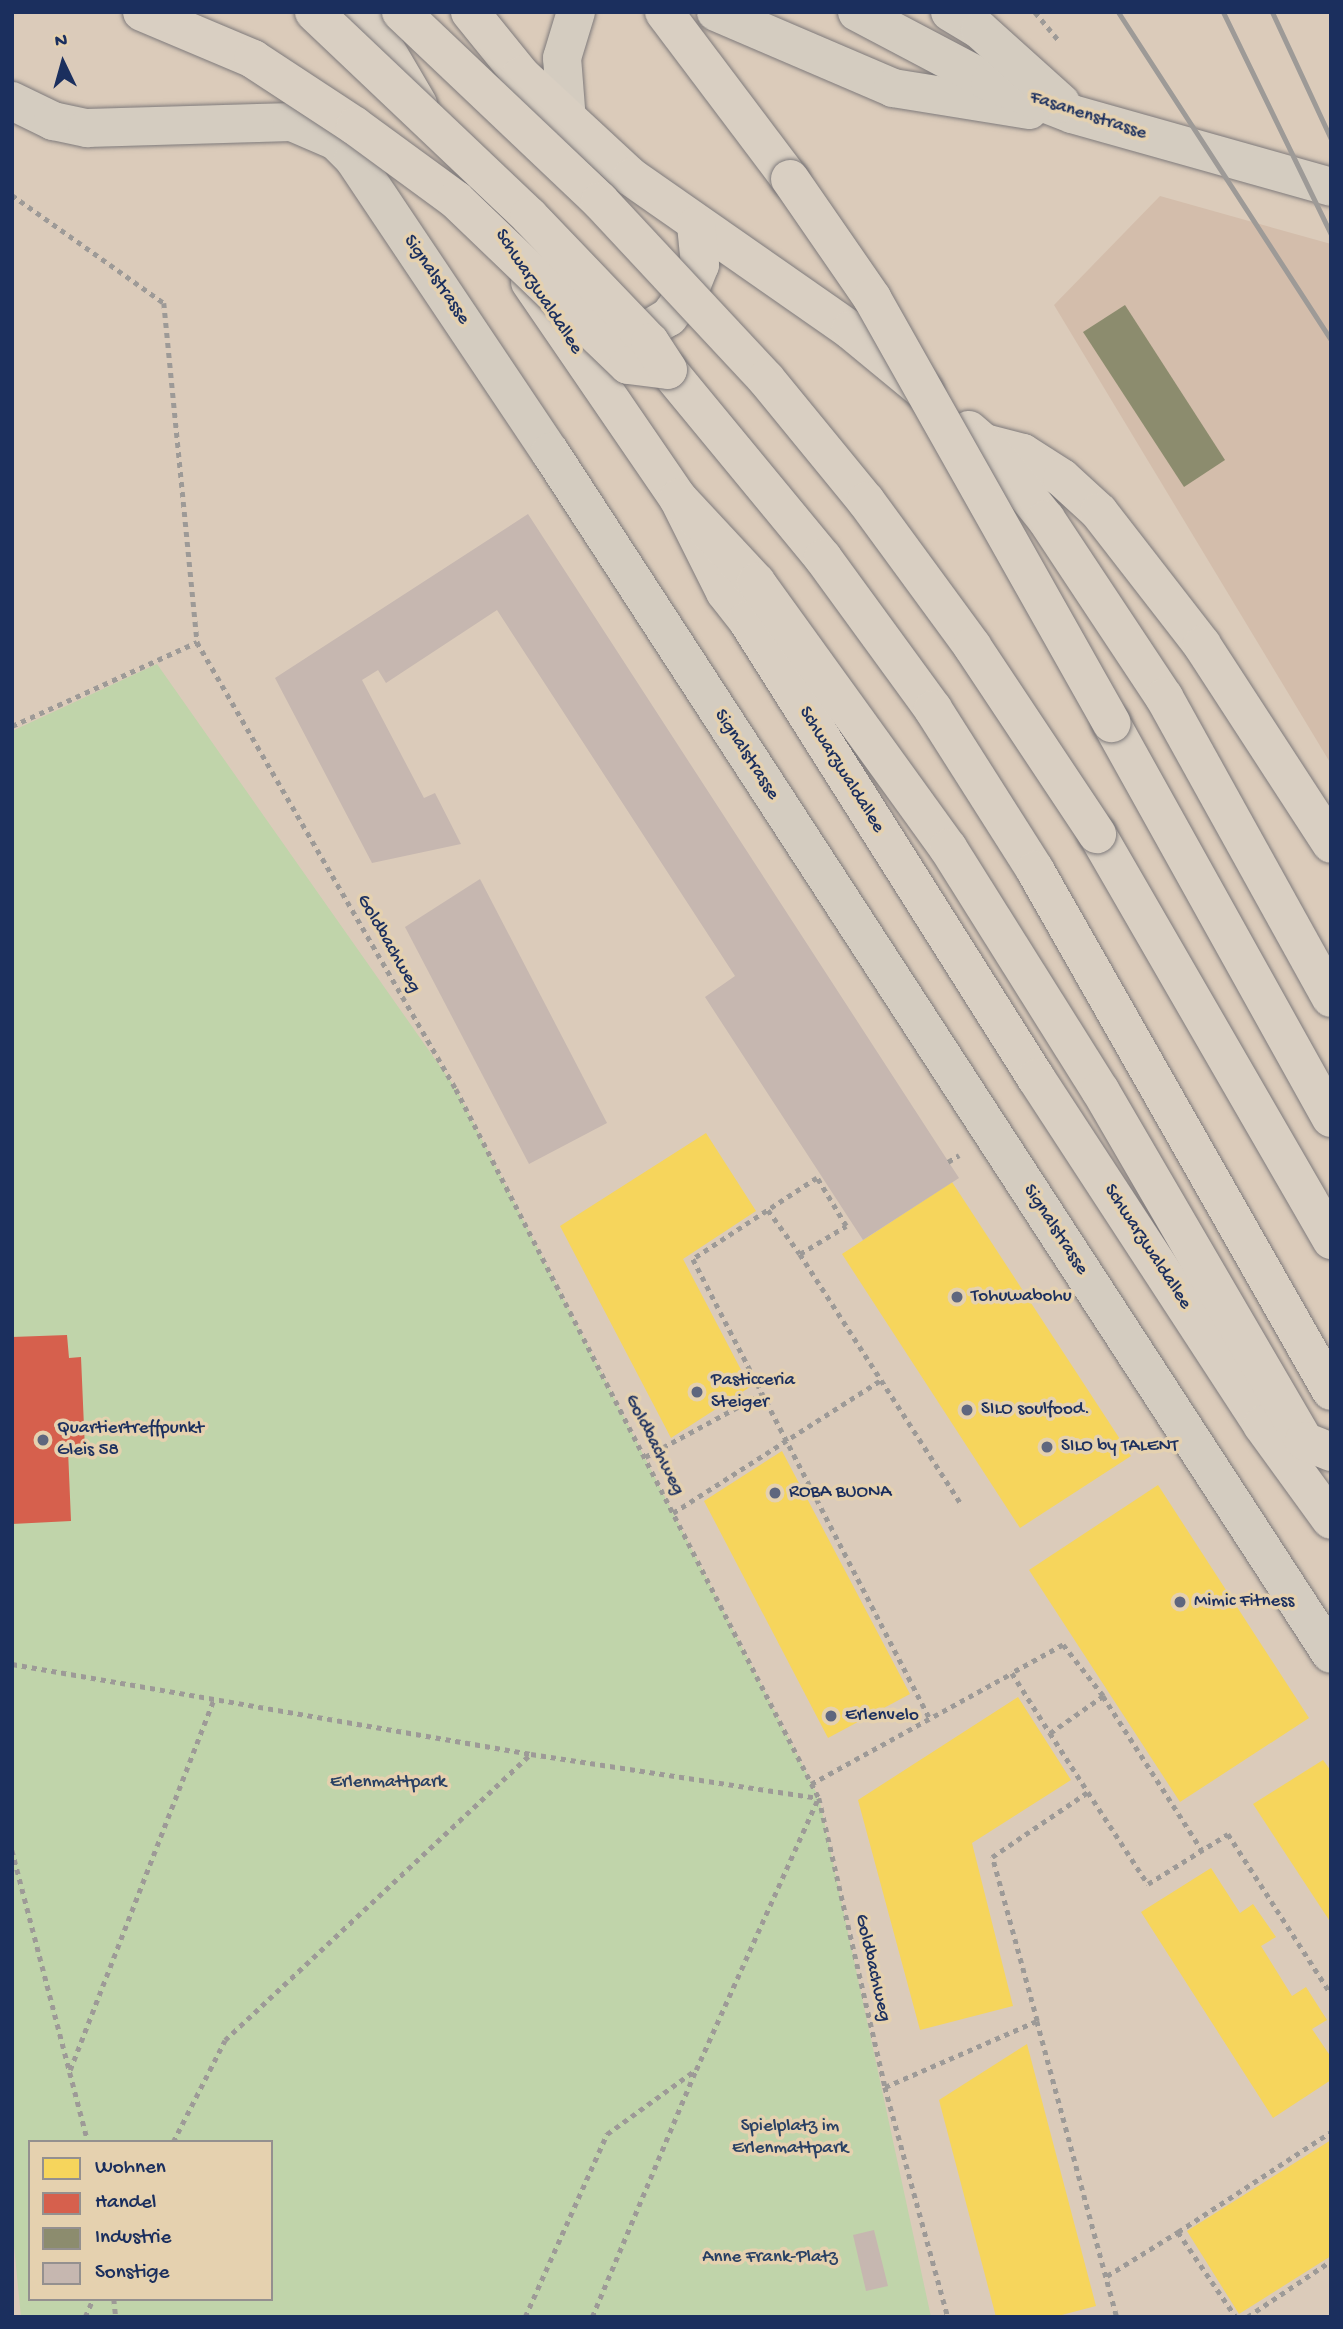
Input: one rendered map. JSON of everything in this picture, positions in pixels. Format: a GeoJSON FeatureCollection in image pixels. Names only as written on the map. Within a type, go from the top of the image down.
{"type":"FeatureCollection","features":[{"type":"Feature","properties":{"kind":"main road"},"geometry":{"type":"LineString","coordinates":[[142,12],[253,59],[355,126],[456,201],[628,365],[668,370]]}},
{"type":"Feature","properties":{"kind":"main road"},"geometry":{"type":"LineString","coordinates":[[314,12],[529,216],[650,342],[668,370],[831,569],[933,709],[1035,870],[1331,1391]]}},
{"type":"Feature","properties":{"kind":"main road","name":"Schwarzwaldallee"},"geometry":{"type":"LineString","coordinates":[[364,12],[570,341],[678,498],[725,592],[747,620],[1058,1112],[1262,1424],[1331,1520]]}},
{"type":"Feature","properties":{"kind":"main road"},"geometry":{"type":"LineString","coordinates":[[401,12],[600,201],[765,379],[866,501],[964,635],[1097,834],[1331,1240]]}},
{"type":"Feature","properties":{"kind":"main road"},"geometry":{"type":"LineString","coordinates":[[470,12],[521,75],[567,121],[631,177],[696,225],[850,330],[984,443],[1046,519],[1164,697],[1331,998]]}},
{"type":"Feature","properties":{"kind":"main road"},"geometry":{"type":"LineString","coordinates":[[664,12],[726,89],[872,298],[1331,1118]]}},
{"type":"Feature","properties":{"kind":"main road"},"geometry":{"type":"LineString","coordinates":[[570,341],[607,342],[642,333],[669,317],[691,287],[700,265],[696,225]]}},
{"type":"Feature","properties":{"kind":"main road"},"geometry":{"type":"LineString","coordinates":[[984,443],[1023,453],[1062,478],[1099,512],[1202,646],[1331,844]]}},
{"type":"Feature","properties":{"kind":"main road"},"geometry":{"type":"LineString","coordinates":[[678,498],[756,582],[948,849],[1100,1090],[1304,1441],[1331,1452]]}},
{"type":"Feature","properties":{"kind":"street"},"geometry":{"type":"LineString","coordinates":[[567,121],[562,58],[576,12]]}},
{"type":"Feature","properties":{"kind":"street"},"geometry":{"type":"LineString","coordinates":[[716,12],[894,88],[978,105],[1072,114]]}},
{"type":"Feature","properties":{"kind":"street","name":"Fasanenstrasse"},"geometry":{"type":"LineString","coordinates":[[858,12],[990,82],[1072,114],[1331,187]]}},
{"type":"Feature","properties":{"kind":"street"},"geometry":{"type":"LineString","coordinates":[[950,12],[1020,63],[1072,114]]}},
{"type":"Feature","properties":{"kind":"street","name":"Signalstrasse"},"geometry":{"type":"LineString","coordinates":[[12,101],[53,121],[87,128],[292,121],[336,141],[352,158],[550,452],[1331,1654]]}},
{"type":"Feature","properties":{"kind":"path"},"geometry":{"type":"LineString","coordinates":[[12,195],[164,303],[197,642],[12,726]]}},
{"type":"Feature","properties":{"kind":"path","name":"Goldbachweg"},"geometry":{"type":"LineString","coordinates":[[197,642],[456,1089],[819,1798],[885,2087],[948,2317]]}},
{"type":"Feature","properties":{"kind":"path"},"geometry":{"type":"LineString","coordinates":[[800,1254],[849,1224],[817,1178],[693,1259],[930,1719]]}},
{"type":"Feature","properties":{"kind":"path"},"geometry":{"type":"LineString","coordinates":[[768,1210],[800,1254],[962,1506]]}},
{"type":"Feature","properties":{"kind":"path"},"geometry":{"type":"LineString","coordinates":[[673,1513],[881,1380]]}},
{"type":"Feature","properties":{"kind":"path"},"geometry":{"type":"LineString","coordinates":[[645,1457],[762,1394]]}},
{"type":"Feature","properties":{"kind":"path"},"geometry":{"type":"LineString","coordinates":[[811,1784],[1063,1645],[1103,1696],[1202,1850]]}},
{"type":"Feature","properties":{"kind":"path"},"geometry":{"type":"LineString","coordinates":[[12,1664],[531,1754],[819,1798],[696,2070],[592,2317]]}},
{"type":"Feature","properties":{"kind":"path"},"geometry":{"type":"LineString","coordinates":[[1012,1673],[1148,1884],[1228,1834],[1331,1994]]}},
{"type":"Feature","properties":{"kind":"path"},"geometry":{"type":"LineString","coordinates":[[1050,1733],[1103,1696]]}},
{"type":"Feature","properties":{"kind":"path"},"geometry":{"type":"LineString","coordinates":[[70,2070],[214,1699]]}},
{"type":"Feature","properties":{"kind":"path"},"geometry":{"type":"LineString","coordinates":[[174,2140],[225,2040],[531,1754]]}},
{"type":"Feature","properties":{"kind":"path"},"geometry":{"type":"LineString","coordinates":[[1088,1792],[992,1857],[1118,2317]]}},
{"type":"Feature","properties":{"kind":"path"},"geometry":{"type":"LineString","coordinates":[[12,1850],[88,2140]]}},
{"type":"Feature","properties":{"kind":"path"},"geometry":{"type":"LineString","coordinates":[[885,2087],[1037,2021]]}},
{"type":"Feature","properties":{"kind":"path"},"geometry":{"type":"LineString","coordinates":[[526,2317],[607,2134],[696,2070]]}},
{"type":"Feature","properties":{"kind":"path"},"geometry":{"type":"LineString","coordinates":[[1107,2276],[1331,2132]]}},
{"type":"Feature","properties":{"kind":"path"},"geometry":{"type":"LineString","coordinates":[[1178,2232],[1236,2317]]}},
{"type":"Feature","properties":{"kind":"path"},"geometry":{"type":"LineString","coordinates":[[1247,2317],[1331,2261]]}},
{"type":"Feature","properties":{"kind":"path"},"geometry":{"type":"LineString","coordinates":[[85,2317],[92,2301]]}},
{"type":"Feature","properties":{"kind":"shaded area"},"geometry":{"type":"Polygon","coordinates":[[[1160,196],[1331,244],[1331,764],[1054,305],[1160,196]]]}},
{"type":"Feature","properties":{"kind":"green space","name":"Erlenmattpark"},"geometry":{"type":"Polygon","coordinates":[[[157,664],[456,1089],[819,1798],[931,2317],[21,2317],[12,2226],[12,731],[157,664]]]}},
{"type":"Feature","properties":{"kind":"building: Wohnen"},"geometry":{"type":"Polygon","coordinates":[[[706,1133],[756,1211],[683,1259],[750,1387],[671,1438],[560,1226],[706,1133]]]}},
{"type":"Feature","properties":{"kind":"building: Wohnen"},"geometry":{"type":"Polygon","coordinates":[[[952,1182],[1131,1456],[1020,1528],[842,1254],[952,1182]]]}},
{"type":"Feature","properties":{"kind":"building: Wohnen"},"geometry":{"type":"Polygon","coordinates":[[[782,1451],[910,1694],[828,1738],[704,1501],[782,1451]]]}},
{"type":"Feature","properties":{"kind":"building: Wohnen"},"geometry":{"type":"Polygon","coordinates":[[[1158,1485],[1309,1718],[1180,1802],[1029,1570],[1158,1485]]]}},
{"type":"Feature","properties":{"kind":"building: Wohnen"},"geometry":{"type":"Polygon","coordinates":[[[1018,1697],[1071,1780],[972,1843],[1013,2006],[920,2030],[858,1800],[1018,1697]]]}},
{"type":"Feature","properties":{"kind":"building: Wohnen"},"geometry":{"type":"Polygon","coordinates":[[[1323,1760],[1331,1771],[1331,1923],[1253,1804],[1323,1760]]]}},
{"type":"Feature","properties":{"kind":"building: Wohnen"},"geometry":{"type":"Polygon","coordinates":[[[1211,1868],[1240,1913],[1253,1904],[1276,1937],[1261,1946],[1292,1996],[1306,1987],[1327,2020],[1312,2029],[1331,2057],[1331,2080],[1273,2118],[1141,1912],[1211,1868]]]}},
{"type":"Feature","properties":{"kind":"building: Wohnen"},"geometry":{"type":"Polygon","coordinates":[[[1027,2044],[1096,2306],[1054,2317],[996,2317],[939,2100],[1027,2044]]]}},
{"type":"Feature","properties":{"kind":"building: Wohnen"},"geometry":{"type":"Polygon","coordinates":[[[1331,2140],[1331,2256],[1239,2314],[1187,2231],[1331,2140]]]}},
{"type":"Feature","properties":{"kind":"building: Handel"},"geometry":{"type":"Polygon","coordinates":[[[67,1335],[69,1358],[81,1357],[85,1450],[68,1450],[71,1521],[12,1524],[12,1337],[67,1335]]]}},
{"type":"Feature","properties":{"kind":"building: Industrie"},"geometry":{"type":"Polygon","coordinates":[[[1125,305],[1225,460],[1184,487],[1083,332],[1125,305]]]}},
{"type":"Feature","properties":{"kind":"building: Sonstige"},"geometry":{"type":"Polygon","coordinates":[[[528,514],[959,1178],[863,1240],[705,997],[735,976],[497,610],[386,683],[378,670],[362,680],[424,798],[435,793],[461,844],[372,863],[275,678],[528,514]]]}},
{"type":"Feature","properties":{"kind":"building: Sonstige"},"geometry":{"type":"Polygon","coordinates":[[[480,879],[607,1123],[529,1164],[405,927],[480,879]]]}},
{"type":"Feature","properties":{"kind":"building: Sonstige"},"geometry":{"type":"Polygon","coordinates":[[[874,2230],[888,2286],[866,2291],[853,2235],[874,2230]]]}},
{"type":"Feature","properties":{"kind":"railway"},"geometry":{"type":"LineString","coordinates":[[1118,12],[1331,340]]}},
{"type":"Feature","properties":{"kind":"railway"},"geometry":{"type":"LineString","coordinates":[[1223,12],[1331,234]]}},
{"type":"Feature","properties":{"kind":"railway"},"geometry":{"type":"LineString","coordinates":[[1272,12],[1331,139]]}},
{"type":"Feature","properties":{"kind":"place","name":"Tohuwabohu"},"geometry":{"type":"Point","coordinates":[957,1297]}},
{"type":"Feature","properties":{"kind":"place","name":"Pasticceria Steiger"},"geometry":{"type":"Point","coordinates":[697,1392]}},
{"type":"Feature","properties":{"kind":"place","name":"SILO soulfood."},"geometry":{"type":"Point","coordinates":[967,1410]}},
{"type":"Feature","properties":{"kind":"place","name":"Quartiertreffpunkt Gleis 58"},"geometry":{"type":"Point","coordinates":[43,1440]}},
{"type":"Feature","properties":{"kind":"place","name":"SILO by TALENT"},"geometry":{"type":"Point","coordinates":[1047,1447]}},
{"type":"Feature","properties":{"kind":"place","name":"ROBA BUONA"},"geometry":{"type":"Point","coordinates":[775,1493]}},
{"type":"Feature","properties":{"kind":"place","name":"Mimic Fitness"},"geometry":{"type":"Point","coordinates":[1180,1602]}},
{"type":"Feature","properties":{"kind":"place","name":"Erlenvelo"},"geometry":{"type":"Point","coordinates":[831,1716]}},
{"type":"Feature","properties":{"kind":"park label","name":"Spielplatz im Erlenmattpark"},"geometry":{"type":"Point","coordinates":[790,2138]}},
{"type":"Feature","properties":{"kind":"park label","name":"Anne Frank-Platz"},"geometry":{"type":"Point","coordinates":[770,2258]}}]}
